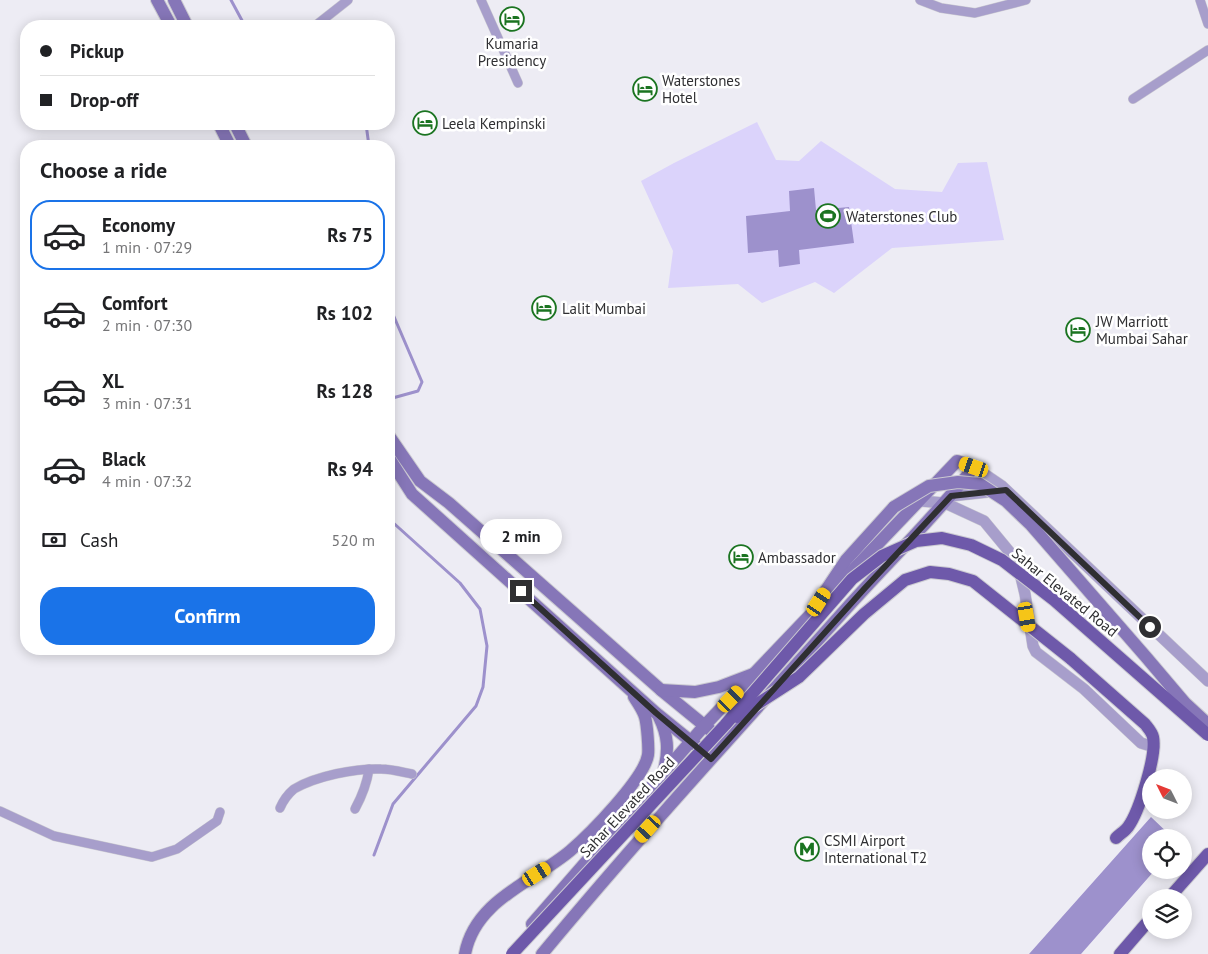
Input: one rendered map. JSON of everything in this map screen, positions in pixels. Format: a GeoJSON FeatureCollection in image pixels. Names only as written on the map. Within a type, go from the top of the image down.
{"type":"FeatureCollection","features":[{"type":"Feature","properties":{"kind":"main road"},"geometry":{"type":"LineString","coordinates":[[157,0],[168,20]]}},
{"type":"Feature","properties":{"kind":"main road"},"geometry":{"type":"LineString","coordinates":[[174,0],[185,20]]}},
{"type":"Feature","properties":{"kind":"main road"},"geometry":{"type":"LineString","coordinates":[[395,445],[420,481],[449,503],[661,690],[725,743]]}},
{"type":"Feature","properties":{"kind":"main road"},"geometry":{"type":"LineString","coordinates":[[505,954],[691,742],[957,461],[974,467],[948,500],[865,588],[630,849],[542,954]]}},
{"type":"Feature","properties":{"kind":"main road"},"geometry":{"type":"LineString","coordinates":[[395,467],[412,494],[656,713],[711,759]]}},
{"type":"Feature","properties":{"kind":"main road"},"geometry":{"type":"LineString","coordinates":[[810,616],[846,560],[894,507],[929,486],[958,482],[980,484],[1006,502],[1031,525],[1185,703],[1208,724]]}},
{"type":"Feature","properties":{"kind":"main road","name":"Sahar Elevated Road"},"geometry":{"type":"LineString","coordinates":[[512,954],[725,725],[852,579],[882,556],[916,541],[942,538],[971,544],[1002,560],[1054,600],[1208,735]]}},
{"type":"Feature","properties":{"kind":"main road"},"geometry":{"type":"LineString","coordinates":[[725,725],[799,677],[864,614],[906,580],[930,572],[949,574],[973,581],[1070,658],[1145,724],[1153,734],[1154,746],[1150,765],[1134,816],[1127,829],[1116,838]]}},
{"type":"Feature","properties":{"kind":"main road"},"geometry":{"type":"LineString","coordinates":[[661,690],[695,692],[719,687],[757,672]]}},
{"type":"Feature","properties":{"kind":"main road"},"geometry":{"type":"LineString","coordinates":[[465,954],[475,928],[502,896],[570,851],[612,810],[642,771],[648,754],[645,718],[624,684]]}},
{"type":"Feature","properties":{"kind":"main road"},"geometry":{"type":"LineString","coordinates":[[656,713],[664,728],[667,740],[668,755],[663,774]]}},
{"type":"Feature","properties":{"kind":"main road"},"geometry":{"type":"LineString","coordinates":[[1177,889],[1208,854]]}},
{"type":"Feature","properties":{"kind":"main road"},"geometry":{"type":"LineString","coordinates":[[1120,954],[1142,928]]}},
{"type":"Feature","properties":{"kind":"street"},"geometry":{"type":"LineString","coordinates":[[323,20],[348,0]]}},
{"type":"Feature","properties":{"kind":"street"},"geometry":{"type":"LineString","coordinates":[[481,0],[518,83]]}},
{"type":"Feature","properties":{"kind":"street"},"geometry":{"type":"LineString","coordinates":[[920,0],[942,8],[975,14],[1026,0]]}},
{"type":"Feature","properties":{"kind":"street"},"geometry":{"type":"LineString","coordinates":[[1200,0],[1208,24]]}},
{"type":"Feature","properties":{"kind":"street"},"geometry":{"type":"LineString","coordinates":[[1132,99],[1208,50]]}},
{"type":"Feature","properties":{"kind":"street"},"geometry":{"type":"LineString","coordinates":[[974,467],[1006,490],[1208,681]]}},
{"type":"Feature","properties":{"kind":"street"},"geometry":{"type":"LineString","coordinates":[[920,501],[948,500],[1006,490]]}},
{"type":"Feature","properties":{"kind":"street"},"geometry":{"type":"LineString","coordinates":[[948,500],[984,520],[1016,562],[1025,594],[1033,646],[1036,652],[1084,689],[1141,743],[1154,746]]}},
{"type":"Feature","properties":{"kind":"street"},"geometry":{"type":"LineString","coordinates":[[280,808],[293,790],[310,782],[369,769],[382,768],[412,774]]}},
{"type":"Feature","properties":{"kind":"street"},"geometry":{"type":"LineString","coordinates":[[355,809],[368,779],[369,769]]}},
{"type":"Feature","properties":{"kind":"street"},"geometry":{"type":"LineString","coordinates":[[0,811],[54,836],[152,857],[177,849],[217,821],[220,812]]}},
{"type":"Feature","properties":{"kind":"shaded area","name":"Waterstones Club"},"geometry":{"type":"Polygon","coordinates":[[[757,122],[776,160],[799,161],[821,141],[895,189],[942,192],[958,163],[987,162],[1004,240],[892,248],[834,293],[815,282],[762,303],[738,284],[668,288],[673,251],[641,181],[757,122]]]}},
{"type":"Feature","properties":{"kind":"shaded area","name":"Waterstones Club"},"geometry":{"type":"Polygon","coordinates":[[[814,188],[816,210],[849,207],[854,243],[799,250],[800,264],[779,267],[778,250],[748,253],[746,216],[790,211],[789,191],[814,188]]]}},
{"type":"Feature","properties":{"kind":"shaded area"},"geometry":{"type":"Polygon","coordinates":[[[1149,819],[1153,819],[1164,829],[1142,829],[1142,879],[1147,879],[1081,954],[1029,954],[1149,819]]]}},
{"type":"Feature","properties":{"kind":"waterway"},"geometry":{"type":"LineString","coordinates":[[231,0],[242,20]]}},
{"type":"Feature","properties":{"kind":"waterway"},"geometry":{"type":"LineString","coordinates":[[367,130],[368,140]]}},
{"type":"Feature","properties":{"kind":"waterway"},"geometry":{"type":"LineString","coordinates":[[395,319],[422,382],[418,391],[395,397]]}},
{"type":"Feature","properties":{"kind":"waterway"},"geometry":{"type":"LineString","coordinates":[[374,855],[393,804],[476,706],[483,687],[487,646],[480,609],[460,583],[395,524]]}},
{"type":"Feature","properties":{"kind":"place","name":"Kumaria Presidency"},"geometry":{"type":"Point","coordinates":[512,19]}},
{"type":"Feature","properties":{"kind":"place","name":"Waterstones Hotel"},"geometry":{"type":"Point","coordinates":[645,89]}},
{"type":"Feature","properties":{"kind":"place","name":"Leela Kempinski"},"geometry":{"type":"Point","coordinates":[425,123]}},
{"type":"Feature","properties":{"kind":"place","name":"Waterstones Club"},"geometry":{"type":"Point","coordinates":[828,216]}},
{"type":"Feature","properties":{"kind":"place","name":"Lalit Mumbai"},"geometry":{"type":"Point","coordinates":[544,308]}},
{"type":"Feature","properties":{"kind":"place","name":"JW Marriott Mumbai Sahar"},"geometry":{"type":"Point","coordinates":[1078,330]}},
{"type":"Feature","properties":{"kind":"place","name":"Ambassador"},"geometry":{"type":"Point","coordinates":[741,557]}},
{"type":"Feature","properties":{"kind":"place","name":"CSMI Airport International T2"},"geometry":{"type":"Point","coordinates":[807,849]}},
{"type":"Feature","properties":{"kind":"route"},"geometry":{"type":"LineString","coordinates":[[521,591],[656,713],[711,759],[865,588],[951,496],[1006,490],[1150,627]]}}]}
